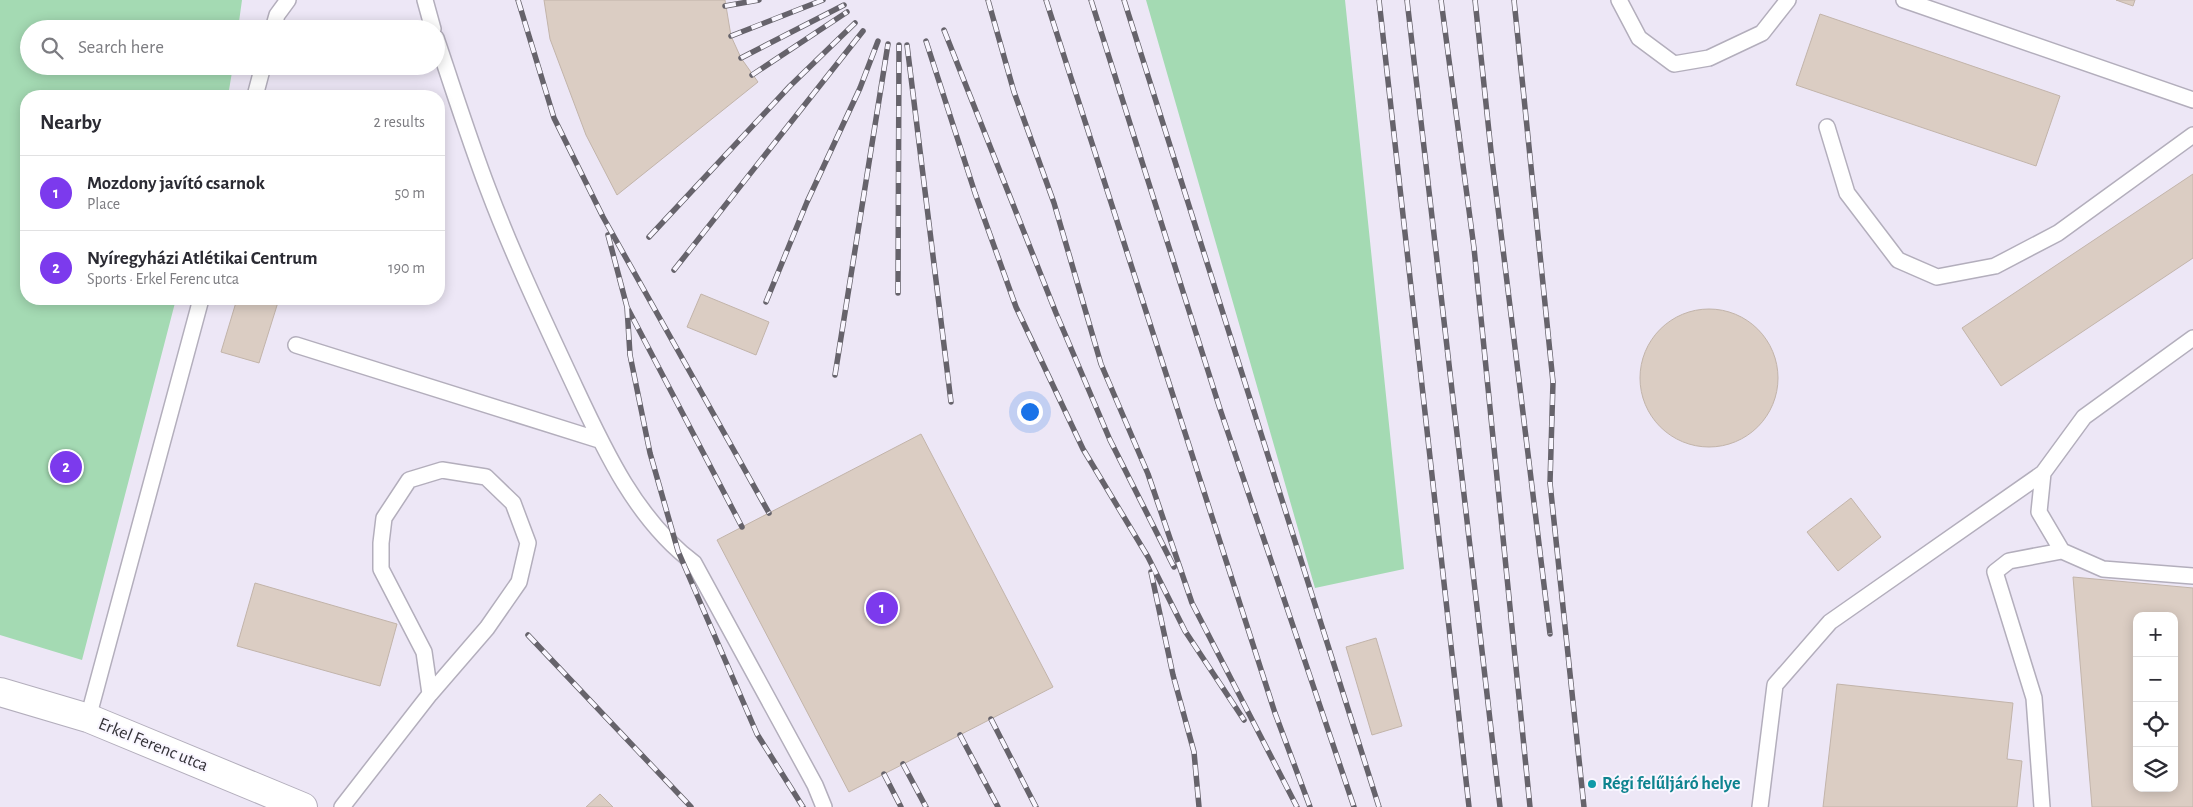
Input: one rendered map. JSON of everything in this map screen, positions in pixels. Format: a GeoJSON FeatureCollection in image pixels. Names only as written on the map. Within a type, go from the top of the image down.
{"type":"FeatureCollection","features":[{"type":"Feature","properties":{"kind":"street","name":"Erkel Ferenc utca"},"geometry":{"type":"LineString","coordinates":[[0,692],[88,718],[303,807]]}},
{"type":"Feature","properties":{"kind":"lane"},"geometry":{"type":"LineString","coordinates":[[276,20],[277,15],[288,0]]}},
{"type":"Feature","properties":{"kind":"lane"},"geometry":{"type":"LineString","coordinates":[[425,0],[431,20]]}},
{"type":"Feature","properties":{"kind":"lane"},"geometry":{"type":"LineString","coordinates":[[1619,0],[1639,38],[1674,64],[1709,58],[1762,33],[1788,0]]}},
{"type":"Feature","properties":{"kind":"lane"},"geometry":{"type":"LineString","coordinates":[[1904,0],[2193,100]]}},
{"type":"Feature","properties":{"kind":"lane"},"geometry":{"type":"LineString","coordinates":[[445,64],[488,190],[545,322],[606,454],[659,533],[694,563],[815,785],[824,807]]}},
{"type":"Feature","properties":{"kind":"lane"},"geometry":{"type":"LineString","coordinates":[[257,90],[261,75]]}},
{"type":"Feature","properties":{"kind":"lane"},"geometry":{"type":"LineString","coordinates":[[1827,127],[1847,193],[1898,260],[1937,277],[1995,266],[2058,233],[2193,135]]}},
{"type":"Feature","properties":{"kind":"lane"},"geometry":{"type":"LineString","coordinates":[[88,718],[199,305]]}},
{"type":"Feature","properties":{"kind":"lane"},"geometry":{"type":"LineString","coordinates":[[1760,807],[1775,685],[1830,622],[2043,473],[2084,417],[2193,338]]}},
{"type":"Feature","properties":{"kind":"lane"},"geometry":{"type":"LineString","coordinates":[[296,345],[599,440]]}},
{"type":"Feature","properties":{"kind":"lane"},"geometry":{"type":"LineString","coordinates":[[342,807],[430,694],[486,628],[519,582],[528,543],[513,503],[486,477],[442,470],[409,480],[384,518],[381,543],[381,569],[424,652],[430,694]]}},
{"type":"Feature","properties":{"kind":"lane"},"geometry":{"type":"LineString","coordinates":[[2043,473],[2039,512],[2062,550],[2103,569],[2193,576]]}},
{"type":"Feature","properties":{"kind":"lane"},"geometry":{"type":"LineString","coordinates":[[2042,807],[2034,698],[1995,572],[2009,561],[2062,550]]}},
{"type":"Feature","properties":{"kind":"green space"},"geometry":{"type":"Polygon","coordinates":[[[0,0],[242,0],[239,20],[20,20],[20,75],[232,75],[229,90],[20,90],[20,305],[174,305],[82,660],[0,635],[0,0]]]}},
{"type":"Feature","properties":{"kind":"green space"},"geometry":{"type":"Polygon","coordinates":[[[1146,0],[1345,0],[1404,569],[1315,588],[1146,0]]]}},
{"type":"Feature","properties":{"kind":"building"},"geometry":{"type":"Polygon","coordinates":[[[544,0],[725,0],[731,36],[741,58],[758,82],[617,195],[586,135],[550,39],[544,0]]]}},
{"type":"Feature","properties":{"kind":"building"},"geometry":{"type":"Polygon","coordinates":[[[2116,0],[2135,0],[2133,6],[2116,0]]]}},
{"type":"Feature","properties":{"kind":"building"},"geometry":{"type":"Polygon","coordinates":[[[1820,14],[2060,96],[2036,166],[1796,85],[1820,14]]]}},
{"type":"Feature","properties":{"kind":"building"},"geometry":{"type":"Polygon","coordinates":[[[2193,174],[2193,258],[2001,386],[1962,328],[2193,174]]]}},
{"type":"Feature","properties":{"kind":"building"},"geometry":{"type":"Polygon","coordinates":[[[701,294],[769,322],[756,355],[687,327],[701,294]]]}},
{"type":"Feature","properties":{"kind":"building"},"geometry":{"type":"Polygon","coordinates":[[[235,305],[277,305],[259,363],[221,352],[235,305]]]}},
{"type":"Feature","properties":{"kind":"building"},"geometry":{"type":"Polygon","coordinates":[[[1709,309],[1723,310],[1736,314],[1748,320],[1758,329],[1767,339],[1773,351],[1777,364],[1777,392],[1773,405],[1767,417],[1758,427],[1748,436],[1736,442],[1723,446],[1709,447],[1695,446],[1682,442],[1670,436],[1660,427],[1651,417],[1645,405],[1641,392],[1640,378],[1641,364],[1645,351],[1651,339],[1660,329],[1670,320],[1682,314],[1695,310],[1709,309]]]}},
{"type":"Feature","properties":{"kind":"building"},"geometry":{"type":"Polygon","coordinates":[[[921,434],[1053,687],[849,792],[717,540],[921,434]]]}},
{"type":"Feature","properties":{"kind":"building"},"geometry":{"type":"Polygon","coordinates":[[[1851,498],[1881,537],[1838,571],[1807,532],[1851,498]]]}},
{"type":"Feature","properties":{"kind":"building"},"geometry":{"type":"Polygon","coordinates":[[[2073,577],[2193,588],[2193,807],[2092,807],[2073,577]]]}},
{"type":"Feature","properties":{"kind":"building"},"geometry":{"type":"Polygon","coordinates":[[[255,583],[397,624],[380,686],[237,646],[255,583]]]}},
{"type":"Feature","properties":{"kind":"building"},"geometry":{"type":"Polygon","coordinates":[[[1376,638],[1402,726],[1372,735],[1346,647],[1376,638]]]}},
{"type":"Feature","properties":{"kind":"building"},"geometry":{"type":"Polygon","coordinates":[[[1837,684],[2013,703],[2007,759],[2022,761],[2017,807],[1823,807],[1837,684]]]}},
{"type":"Feature","properties":{"kind":"building"},"geometry":{"type":"Polygon","coordinates":[[[600,794],[613,807],[586,807],[600,794]]]}},
{"type":"Feature","properties":{"kind":"railway"},"geometry":{"type":"LineString","coordinates":[[518,0],[554,118],[603,217],[769,513]]}},
{"type":"Feature","properties":{"kind":"railway"},"geometry":{"type":"LineString","coordinates":[[725,6],[759,0]]}},
{"type":"Feature","properties":{"kind":"railway"},"geometry":{"type":"LineString","coordinates":[[731,36],[823,0]]}},
{"type":"Feature","properties":{"kind":"railway"},"geometry":{"type":"LineString","coordinates":[[988,0],[1014,92],[1054,203],[1101,364],[1148,474],[1192,603],[1297,807]]}},
{"type":"Feature","properties":{"kind":"railway"},"geometry":{"type":"LineString","coordinates":[[1046,0],[1275,713],[1310,807]]}},
{"type":"Feature","properties":{"kind":"railway"},"geometry":{"type":"LineString","coordinates":[[1091,0],[1220,409],[1354,807]]}},
{"type":"Feature","properties":{"kind":"railway"},"geometry":{"type":"LineString","coordinates":[[1124,0],[1379,807]]}},
{"type":"Feature","properties":{"kind":"railway"},"geometry":{"type":"LineString","coordinates":[[1379,0],[1469,807]]}},
{"type":"Feature","properties":{"kind":"railway"},"geometry":{"type":"LineString","coordinates":[[1407,0],[1500,807]]}},
{"type":"Feature","properties":{"kind":"railway"},"geometry":{"type":"LineString","coordinates":[[1441,0],[1474,248],[1530,807]]}},
{"type":"Feature","properties":{"kind":"railway"},"geometry":{"type":"LineString","coordinates":[[1475,0],[1491,151],[1550,634]]}},
{"type":"Feature","properties":{"kind":"railway"},"geometry":{"type":"LineString","coordinates":[[1514,0],[1553,382],[1550,483],[1584,807]]}},
{"type":"Feature","properties":{"kind":"railway"},"geometry":{"type":"LineString","coordinates":[[741,58],[844,5]]}},
{"type":"Feature","properties":{"kind":"railway"},"geometry":{"type":"LineString","coordinates":[[752,75],[847,12]]}},
{"type":"Feature","properties":{"kind":"railway"},"geometry":{"type":"LineString","coordinates":[[649,237],[790,86],[855,23]]}},
{"type":"Feature","properties":{"kind":"railway"},"geometry":{"type":"LineString","coordinates":[[944,30],[1056,313],[1110,440],[1174,567]]}},
{"type":"Feature","properties":{"kind":"railway"},"geometry":{"type":"LineString","coordinates":[[674,270],[863,31]]}},
{"type":"Feature","properties":{"kind":"railway"},"geometry":{"type":"LineString","coordinates":[[766,302],[807,202],[860,88],[878,41]]}},
{"type":"Feature","properties":{"kind":"railway"},"geometry":{"type":"LineString","coordinates":[[926,41],[975,193],[1016,307],[1083,449],[1148,557],[1185,631],[1244,720]]}},
{"type":"Feature","properties":{"kind":"railway"},"geometry":{"type":"LineString","coordinates":[[835,375],[888,44]]}},
{"type":"Feature","properties":{"kind":"railway"},"geometry":{"type":"LineString","coordinates":[[898,293],[899,45]]}},
{"type":"Feature","properties":{"kind":"railway"},"geometry":{"type":"LineString","coordinates":[[907,45],[951,402]]}},
{"type":"Feature","properties":{"kind":"railway"},"geometry":{"type":"LineString","coordinates":[[608,235],[627,307],[742,527]]}},
{"type":"Feature","properties":{"kind":"railway"},"geometry":{"type":"LineString","coordinates":[[627,307],[630,355],[650,453],[678,551],[757,734],[803,807]]}},
{"type":"Feature","properties":{"kind":"railway"},"geometry":{"type":"LineString","coordinates":[[1151,572],[1173,675],[1194,752],[1199,807]]}},
{"type":"Feature","properties":{"kind":"railway"},"geometry":{"type":"LineString","coordinates":[[528,635],[691,807]]}},
{"type":"Feature","properties":{"kind":"railway"},"geometry":{"type":"LineString","coordinates":[[991,719],[1036,807]]}},
{"type":"Feature","properties":{"kind":"railway"},"geometry":{"type":"LineString","coordinates":[[960,735],[998,807]]}},
{"type":"Feature","properties":{"kind":"railway"},"geometry":{"type":"LineString","coordinates":[[903,764],[926,807]]}},
{"type":"Feature","properties":{"kind":"railway"},"geometry":{"type":"LineString","coordinates":[[884,774],[901,807]]}},
{"type":"Feature","properties":{"kind":"place","name":"Nyíregyházi Atlétikai Centrum"},"geometry":{"type":"Point","coordinates":[66,467]}},
{"type":"Feature","properties":{"kind":"place","name":"Mozdony javító csarnok"},"geometry":{"type":"Point","coordinates":[882,608]}},
{"type":"Feature","properties":{"kind":"place","name":"Régi felűljáró helye"},"geometry":{"type":"Point","coordinates":[1592,784]}}]}
